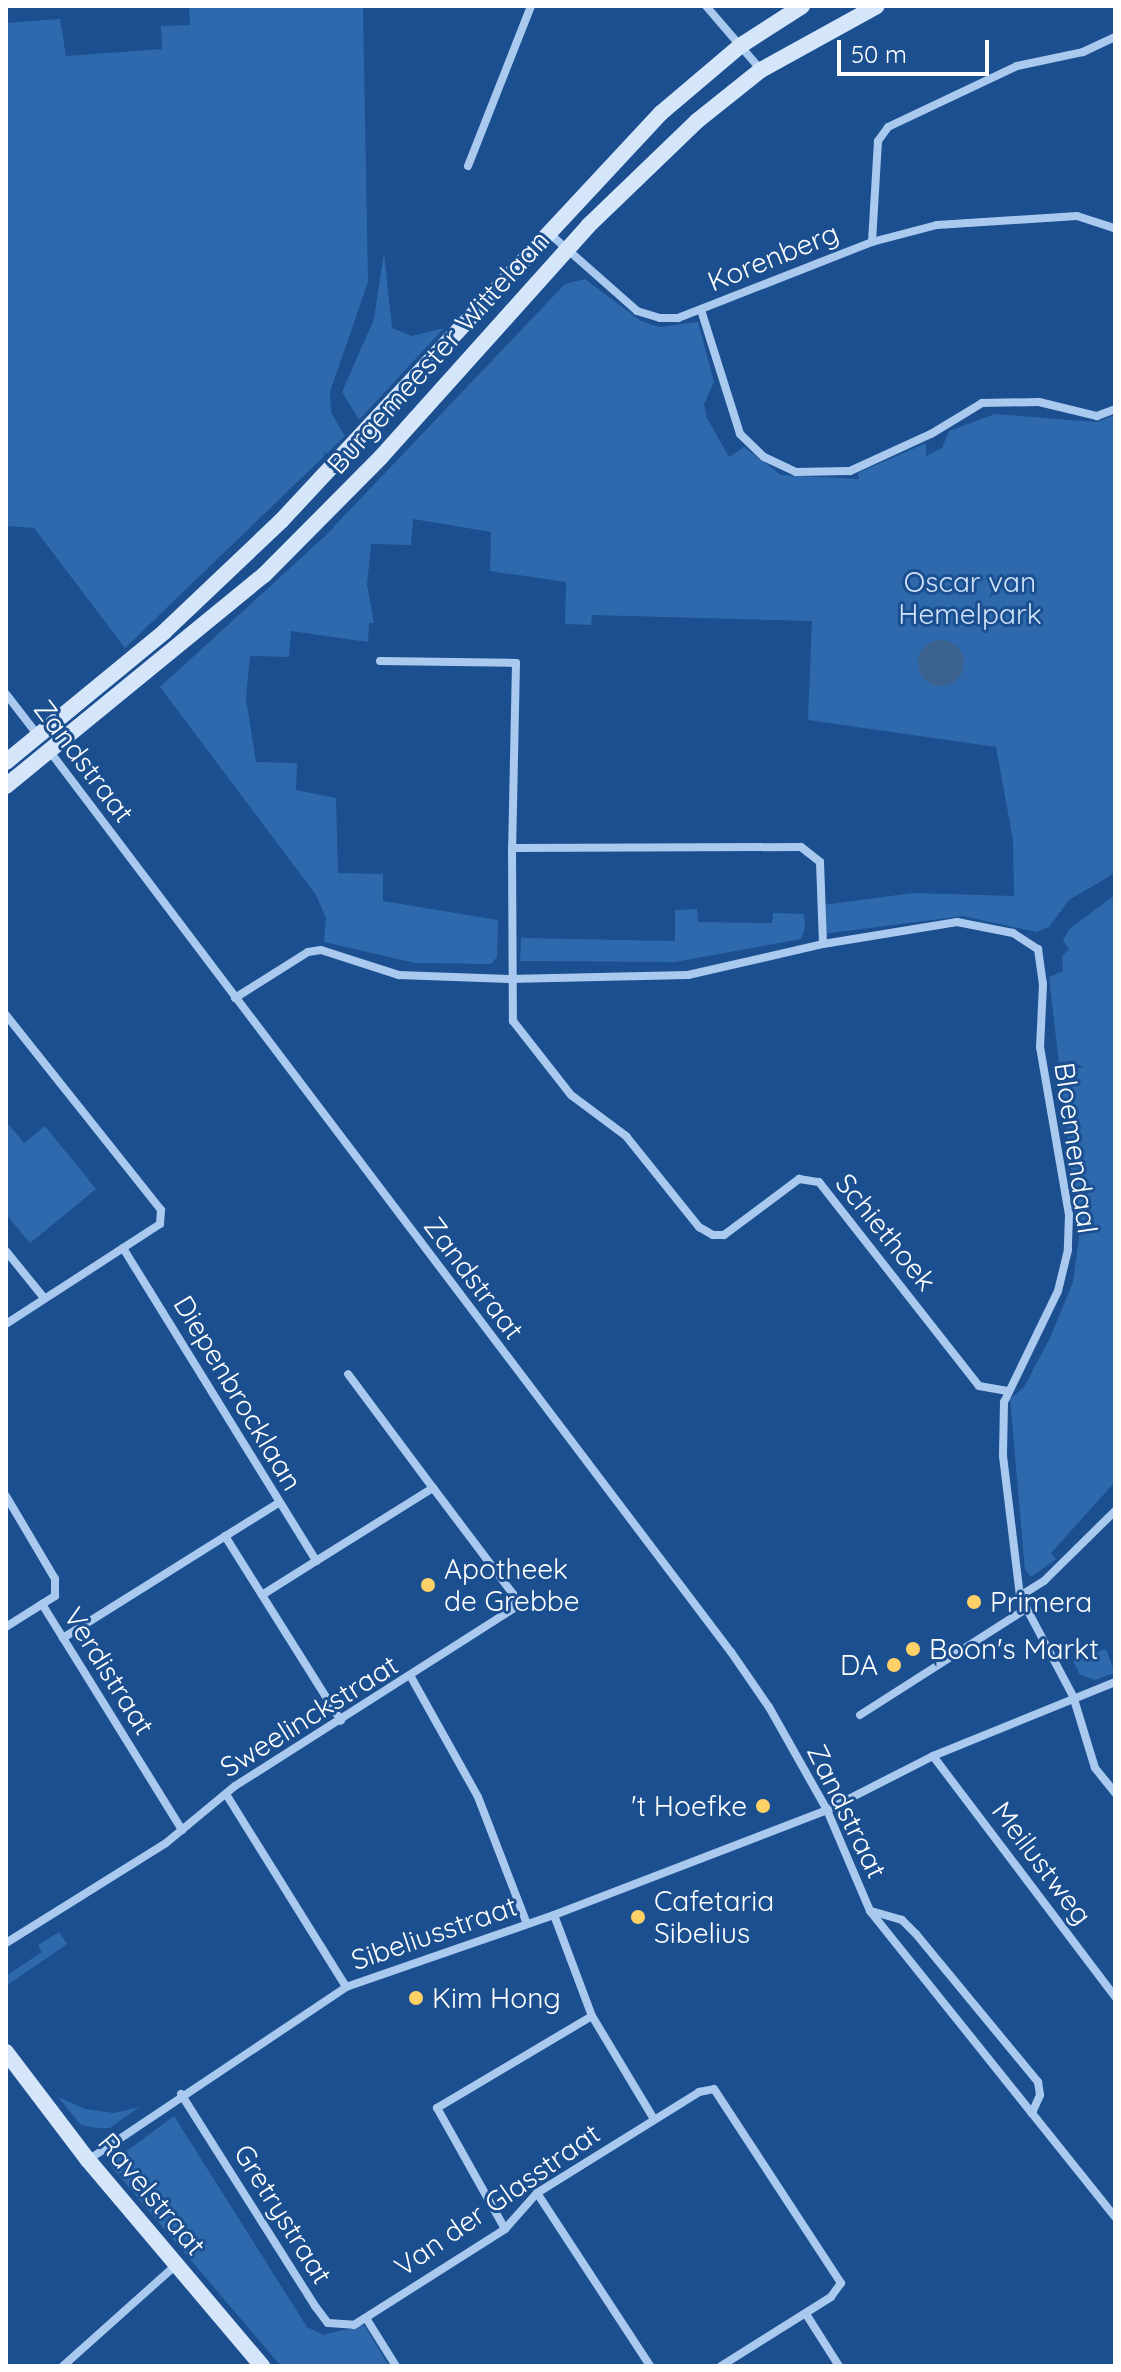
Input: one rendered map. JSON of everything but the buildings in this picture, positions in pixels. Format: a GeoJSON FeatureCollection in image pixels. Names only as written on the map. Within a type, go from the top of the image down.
{"type":"FeatureCollection","features":[{"type":"Feature","properties":{"kind":"street"},"geometry":{"type":"LineString","coordinates":[[468,166],[531,6]]}},
{"type":"Feature","properties":{"kind":"street"},"geometry":{"type":"LineString","coordinates":[[706,6],[761,70]]}},
{"type":"Feature","properties":{"kind":"street","name":"Burgemeester Wittelaan"},"geometry":{"type":"LineString","coordinates":[[6,762],[164,632],[252,550],[362,440],[661,113],[740,46],[802,6]]}},
{"type":"Feature","properties":{"kind":"street","name":"Burgemeester Wittelaan"},"geometry":{"type":"LineString","coordinates":[[6,786],[264,575],[381,457],[567,250],[697,121],[761,70],[877,6]]}},
{"type":"Feature","properties":{"kind":"street","name":"Korenberg"},"geometry":{"type":"LineString","coordinates":[[550,234],[637,311],[678,318],[701,310],[872,242],[878,141],[888,127],[1017,66],[1083,52],[1115,37]]}},
{"type":"Feature","properties":{"kind":"street"},"geometry":{"type":"LineString","coordinates":[[872,242],[937,225],[1042,218],[1077,216],[1115,228]]}},
{"type":"Feature","properties":{"kind":"street"},"geometry":{"type":"LineString","coordinates":[[701,310],[740,434],[764,457],[796,472],[850,471],[931,434],[982,403],[1011,399],[1097,416],[1115,409]]}},
{"type":"Feature","properties":{"kind":"street"},"geometry":{"type":"LineString","coordinates":[[380,661],[516,663],[509,979]]}},
{"type":"Feature","properties":{"kind":"street","name":"Zandstraat"},"geometry":{"type":"LineString","coordinates":[[6,694],[731,1652],[769,1707],[827,1810],[870,1911],[1115,2217]]}},
{"type":"Feature","properties":{"kind":"street"},"geometry":{"type":"LineString","coordinates":[[512,848],[801,847],[820,862],[823,944]]}},
{"type":"Feature","properties":{"kind":"street","name":"Bloemendaal"},"geometry":{"type":"LineString","coordinates":[[235,998],[308,952],[321,950],[399,975],[509,979],[688,975],[823,944],[957,922],[1013,933],[1038,949],[1043,984],[1040,1047],[1069,1215],[1068,1250],[1058,1291],[1008,1391],[1003,1456],[1020,1596],[1073,1696],[1095,1768],[1115,1793]]}},
{"type":"Feature","properties":{"kind":"street","name":"Schiethoek"},"geometry":{"type":"LineString","coordinates":[[509,979],[513,1021],[571,1095],[646,1157],[699,1227],[724,1235],[799,1179],[819,1182],[979,1386],[1008,1391]]}},
{"type":"Feature","properties":{"kind":"street"},"geometry":{"type":"LineString","coordinates":[[6,1015],[161,1210],[160,1224],[6,1324]]}},
{"type":"Feature","properties":{"kind":"street","name":"Diepenbrocklaan"},"geometry":{"type":"LineString","coordinates":[[123,1248],[316,1561]]}},
{"type":"Feature","properties":{"kind":"street"},"geometry":{"type":"LineString","coordinates":[[6,1251],[44,1298]]}},
{"type":"Feature","properties":{"kind":"street"},"geometry":{"type":"LineString","coordinates":[[262,1595],[433,1488],[348,1374]]}},
{"type":"Feature","properties":{"kind":"street","name":"Sweelinckstraat"},"geometry":{"type":"LineString","coordinates":[[6,1943],[182,1830],[226,1794],[514,1608],[513,1594],[433,1488]]}},
{"type":"Feature","properties":{"kind":"street","name":"Verdistraat"},"geometry":{"type":"LineString","coordinates":[[6,1496],[55,1579],[55,1596],[42,1604],[182,1830]]}},
{"type":"Feature","properties":{"kind":"street"},"geometry":{"type":"LineString","coordinates":[[63,1638],[278,1503]]}},
{"type":"Feature","properties":{"kind":"street"},"geometry":{"type":"LineString","coordinates":[[1020,1596],[1044,1581],[1115,1511]]}},
{"type":"Feature","properties":{"kind":"street"},"geometry":{"type":"LineString","coordinates":[[225,1536],[341,1721]]}},
{"type":"Feature","properties":{"kind":"street"},"geometry":{"type":"LineString","coordinates":[[6,1627],[42,1604]]}},
{"type":"Feature","properties":{"kind":"street"},"geometry":{"type":"LineString","coordinates":[[860,1715],[1027,1608]]}},
{"type":"Feature","properties":{"kind":"street"},"geometry":{"type":"LineString","coordinates":[[411,1677],[478,1797],[527,1924]]}},
{"type":"Feature","properties":{"kind":"street"},"geometry":{"type":"LineString","coordinates":[[827,1810],[933,1756],[1073,1696],[1115,1682]]}},
{"type":"Feature","properties":{"kind":"street","name":"Meilustweg"},"geometry":{"type":"LineString","coordinates":[[933,1756],[1115,1997]]}},
{"type":"Feature","properties":{"kind":"street"},"geometry":{"type":"LineString","coordinates":[[226,1794],[346,1987]]}},
{"type":"Feature","properties":{"kind":"street","name":"Sibeliusstraat"},"geometry":{"type":"LineString","coordinates":[[88,2160],[181,2094],[346,1987],[554,1915],[827,1810]]}},
{"type":"Feature","properties":{"kind":"street","name":"Zandstraat"},"geometry":{"type":"LineString","coordinates":[[870,1911],[902,1920],[916,1934],[1038,2082],[1040,2095],[1032,2113]]}},
{"type":"Feature","properties":{"kind":"street"},"geometry":{"type":"LineString","coordinates":[[554,1915],[592,2016],[654,2119]]}},
{"type":"Feature","properties":{"kind":"street"},"geometry":{"type":"LineString","coordinates":[[505,2229],[437,2108],[592,2016]]}},
{"type":"Feature","properties":{"kind":"street","name":"Ravelstraat"},"geometry":{"type":"LineString","coordinates":[[6,2052],[88,2160],[262,2366]]}},
{"type":"Feature","properties":{"kind":"street","name":"Van der Glasstraat"},"geometry":{"type":"LineString","coordinates":[[366,2318],[505,2229],[537,2193],[699,2092],[714,2089],[841,2283],[838,2291],[806,2314]]}},
{"type":"Feature","properties":{"kind":"street","name":"Gretrystraat"},"geometry":{"type":"LineString","coordinates":[[181,2094],[328,2323],[354,2325],[366,2318]]}},
{"type":"Feature","properties":{"kind":"street"},"geometry":{"type":"LineString","coordinates":[[537,2193],[650,2366]]}},
{"type":"Feature","properties":{"kind":"street"},"geometry":{"type":"LineString","coordinates":[[63,2366],[177,2265]]}},
{"type":"Feature","properties":{"kind":"street"},"geometry":{"type":"LineString","coordinates":[[721,2366],[806,2314],[839,2366]]}},
{"type":"Feature","properties":{"kind":"street"},"geometry":{"type":"LineString","coordinates":[[366,2318],[396,2366]]}},
{"type":"Feature","properties":{"kind":"green space"},"geometry":{"type":"Polygon","coordinates":[[[189,6],[363,6],[368,282],[330,392],[331,412],[345,436],[125,648],[34,528],[6,526],[6,23],[60,19],[66,56],[162,49],[161,26],[190,25],[189,6]]]}},
{"type":"Feature","properties":{"kind":"green space"},"geometry":{"type":"Polygon","coordinates":[[[384,252],[392,328],[412,336],[444,328],[359,420],[342,392],[374,319],[384,252]]]}},
{"type":"Feature","properties":{"kind":"green space","name":"Oscar van Hemelpark"},"geometry":{"type":"Polygon","coordinates":[[[585,279],[641,321],[660,327],[698,322],[714,382],[704,404],[707,418],[729,457],[744,447],[781,475],[859,479],[858,473],[926,443],[926,456],[942,448],[949,431],[995,414],[1097,422],[1115,415],[1115,873],[1069,900],[1049,927],[1036,932],[963,916],[823,934],[823,905],[913,893],[1014,896],[1013,840],[996,747],[808,720],[812,621],[592,615],[591,625],[565,624],[566,582],[490,571],[491,532],[413,519],[411,545],[371,544],[367,585],[374,623],[369,623],[368,642],[291,631],[289,657],[250,656],[246,699],[256,762],[297,763],[296,790],[336,798],[338,873],[383,874],[383,901],[498,920],[497,957],[491,964],[415,963],[324,942],[326,918],[316,895],[160,687],[325,536],[565,284],[585,279]]]}},
{"type":"Feature","properties":{"kind":"green space"},"geometry":{"type":"Polygon","coordinates":[[[1115,895],[1115,1482],[1051,1553],[1056,1559],[1031,1577],[1025,1570],[1010,1399],[1024,1387],[1050,1338],[1073,1282],[1079,1237],[1049,977],[1063,971],[1062,956],[1069,949],[1063,941],[1069,929],[1115,895]]]}},
{"type":"Feature","properties":{"kind":"green space"},"geometry":{"type":"Polygon","coordinates":[[[697,909],[698,922],[772,923],[773,913],[804,914],[805,928],[801,939],[675,962],[520,961],[521,938],[675,941],[675,910],[697,909]]]}},
{"type":"Feature","properties":{"kind":"green space"},"geometry":{"type":"Polygon","coordinates":[[[6,1121],[24,1143],[45,1126],[96,1189],[30,1243],[6,1214],[6,1121]]]}},
{"type":"Feature","properties":{"kind":"green space"},"geometry":{"type":"Polygon","coordinates":[[[1106,1649],[1115,1673],[1095,1680],[1080,1675],[1073,1661],[1106,1649]]]}},
{"type":"Feature","properties":{"kind":"green space"},"geometry":{"type":"Polygon","coordinates":[[[59,1932],[67,1944],[6,1986],[6,1976],[42,1952],[38,1945],[59,1932]]]}},
{"type":"Feature","properties":{"kind":"green space"},"geometry":{"type":"Polygon","coordinates":[[[58,2097],[85,2109],[114,2113],[139,2107],[110,2128],[97,2128],[81,2125],[58,2097]]]}},
{"type":"Feature","properties":{"kind":"green space"},"geometry":{"type":"Polygon","coordinates":[[[174,2116],[307,2327],[323,2335],[364,2325],[389,2366],[281,2366],[109,2164],[174,2116]]]}},
{"type":"Feature","properties":{"kind":"shaded area"},"geometry":{"type":"Polygon","coordinates":[[[941,640],[957,647],[964,663],[957,679],[941,686],[925,679],[918,663],[925,647],[941,640]]]}},
{"type":"Feature","properties":{"kind":"place","name":"Apotheek de Grebbe"},"geometry":{"type":"Point","coordinates":[428,1585]}},
{"type":"Feature","properties":{"kind":"place","name":"Primera"},"geometry":{"type":"Point","coordinates":[974,1602]}},
{"type":"Feature","properties":{"kind":"place","name":"Boon's Markt"},"geometry":{"type":"Point","coordinates":[913,1649]}},
{"type":"Feature","properties":{"kind":"place","name":"DA"},"geometry":{"type":"Point","coordinates":[894,1665]}},
{"type":"Feature","properties":{"kind":"place","name":"'t Hoefke"},"geometry":{"type":"Point","coordinates":[763,1806]}},
{"type":"Feature","properties":{"kind":"place","name":"Cafetaria Sibelius"},"geometry":{"type":"Point","coordinates":[638,1917]}},
{"type":"Feature","properties":{"kind":"place","name":"Kim Hong"},"geometry":{"type":"Point","coordinates":[416,1998]}}]}
